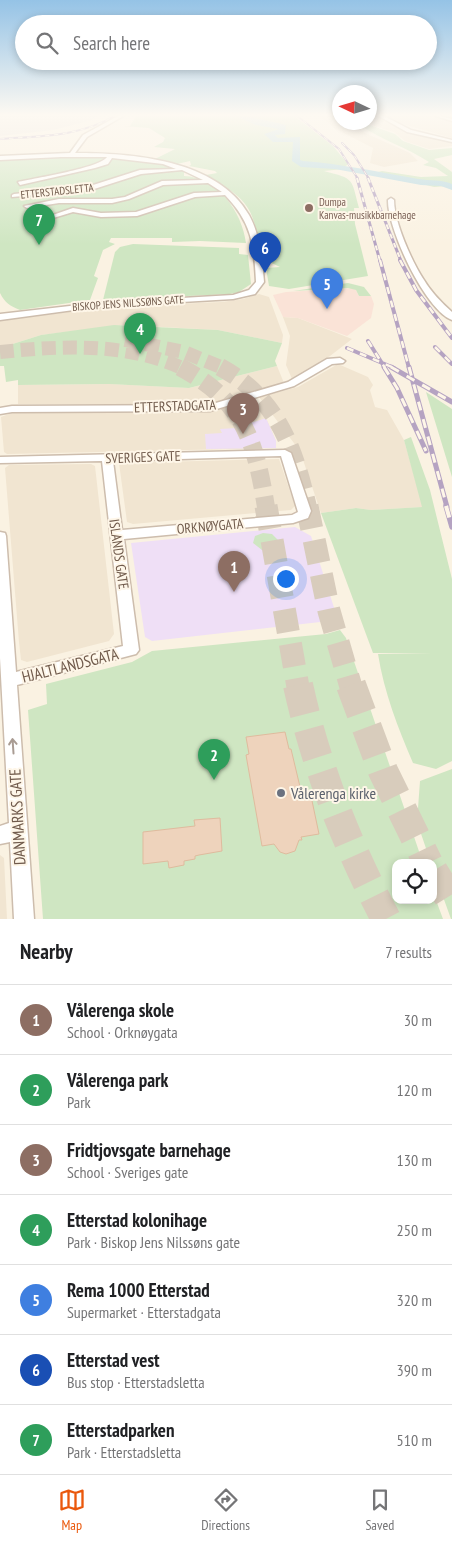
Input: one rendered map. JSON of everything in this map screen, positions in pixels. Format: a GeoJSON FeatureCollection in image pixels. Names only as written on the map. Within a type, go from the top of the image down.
{"type":"FeatureCollection","features":[{"type":"Feature","properties":{"kind":"street","name":"ETTERSTADSLETTA"},"geometry":{"type":"LineString","coordinates":[[20,183],[93,167],[106,163],[110,158]]}},
{"type":"Feature","properties":{"kind":"street","name":"ETTERSTADSLETTA"},"geometry":{"type":"LineString","coordinates":[[131,158],[154,160],[188,170],[210,181],[227,193],[242,208],[250,225],[260,279],[256,290]]}},
{"type":"Feature","properties":{"kind":"street","name":"ETTERSTADSLETTA"},"geometry":{"type":"LineString","coordinates":[[14,196],[91,188],[140,172],[188,170]]}},
{"type":"Feature","properties":{"kind":"street","name":"ETTERSTADSLETTA"},"geometry":{"type":"LineString","coordinates":[[27,206],[59,201],[112,201],[162,183],[210,181]]}},
{"type":"Feature","properties":{"kind":"street","name":"ETTERSTADSLETTA"},"geometry":{"type":"LineString","coordinates":[[50,216],[73,210],[101,215],[126,216],[147,212],[194,195],[227,193]]}},
{"type":"Feature","properties":{"kind":"street"},"geometry":{"type":"LineString","coordinates":[[391,200],[391,212],[417,274],[426,288],[452,317]]}},
{"type":"Feature","properties":{"kind":"street","name":"BISKOP JENS NILSSØNS GATE"},"geometry":{"type":"LineString","coordinates":[[0,317],[96,304],[233,297],[256,290]]}},
{"type":"Feature","properties":{"kind":"street","name":"ETTERSTADGATA"},"geometry":{"type":"LineString","coordinates":[[0,411],[18,409],[210,408],[291,384],[330,361],[340,361]]}},
{"type":"Feature","properties":{"kind":"street","name":"SVERIGES GATE"},"geometry":{"type":"LineString","coordinates":[[0,460],[285,453],[304,507],[304,515]]}},
{"type":"Feature","properties":{"kind":"street","name":"ISLANDS GATE"},"geometry":{"type":"LineString","coordinates":[[107,458],[131,650]]}},
{"type":"Feature","properties":{"kind":"street","name":"ORKNØYGATA"},"geometry":{"type":"LineString","coordinates":[[116,535],[293,519],[304,515]]}},
{"type":"Feature","properties":{"kind":"street","name":"DANMARKS GATE"},"geometry":{"type":"LineString","coordinates":[[0,536],[9,680],[9,832],[24,919]]}},
{"type":"Feature","properties":{"kind":"street","name":"HJALTLANDSGATA"},"geometry":{"type":"LineString","coordinates":[[9,680],[131,650]]}},
{"type":"Feature","properties":{"kind":"shaded area"},"geometry":{"type":"Polygon","coordinates":[[[371,158],[415,158],[418,161],[384,167],[370,163],[371,158]]]}},
{"type":"Feature","properties":{"kind":"shaded area"},"geometry":{"type":"Polygon","coordinates":[[[352,288],[356,290],[359,296],[371,296],[374,304],[371,318],[347,336],[298,318],[283,317],[273,295],[286,292],[352,288]]]}},
{"type":"Feature","properties":{"kind":"shaded area"},"geometry":{"type":"Polygon","coordinates":[[[259,294],[269,297],[283,335],[282,343],[218,330],[125,325],[41,335],[0,348],[0,321],[107,307],[222,302],[243,299],[259,294]]]}},
{"type":"Feature","properties":{"kind":"shaded area"},"geometry":{"type":"Polygon","coordinates":[[[283,317],[298,318],[352,339],[330,356],[292,379],[286,365],[290,336],[283,317]]]}},
{"type":"Feature","properties":{"kind":"shaded area"},"geometry":{"type":"Polygon","coordinates":[[[338,364],[368,377],[373,385],[370,390],[375,407],[387,410],[404,440],[423,507],[371,510],[356,508],[321,513],[300,451],[259,397],[298,387],[338,364]]]}},
{"type":"Feature","properties":{"kind":"shaded area"},"geometry":{"type":"Polygon","coordinates":[[[277,366],[284,383],[213,404],[18,404],[18,385],[110,384],[189,388],[277,366]]]}},
{"type":"Feature","properties":{"kind":"shaded area"},"geometry":{"type":"Polygon","coordinates":[[[254,400],[266,418],[276,441],[276,448],[7,454],[4,452],[1,417],[12,413],[197,413],[220,410],[254,400]]]}},
{"type":"Feature","properties":{"kind":"shaded area"},"geometry":{"type":"Polygon","coordinates":[[[266,418],[276,441],[276,448],[206,449],[205,434],[222,433],[220,429],[236,428],[266,418]]]}},
{"type":"Feature","properties":{"kind":"shaded area"},"geometry":{"type":"Polygon","coordinates":[[[279,459],[295,506],[291,510],[133,524],[127,522],[119,463],[279,459]]]}},
{"type":"Feature","properties":{"kind":"shaded area"},"geometry":{"type":"Polygon","coordinates":[[[91,464],[95,466],[114,634],[109,641],[27,662],[21,660],[5,468],[9,465],[91,464]]]}},
{"type":"Feature","properties":{"kind":"shaded area"},"geometry":{"type":"Polygon","coordinates":[[[295,527],[311,536],[338,620],[152,641],[145,637],[131,543],[295,527]]]}},
{"type":"Feature","properties":{"kind":"shaded area"},"geometry":{"type":"Polygon","coordinates":[[[0,855],[4,858],[7,919],[0,919],[0,855]]]}},
{"type":"Feature","properties":{"kind":"green space"},"geometry":{"type":"Polygon","coordinates":[[[112,158],[152,162],[184,171],[184,176],[196,178],[207,183],[218,189],[226,198],[234,208],[244,231],[246,243],[172,242],[172,238],[111,238],[109,242],[115,244],[103,250],[94,276],[98,278],[90,300],[16,309],[6,302],[0,293],[0,160],[112,158]]]}},
{"type":"Feature","properties":{"kind":"green space"},"geometry":{"type":"Polygon","coordinates":[[[343,158],[348,164],[343,169],[324,171],[347,178],[353,185],[359,208],[354,208],[355,224],[368,276],[289,289],[269,286],[266,268],[280,267],[261,258],[252,216],[241,199],[206,175],[217,173],[215,171],[189,166],[191,165],[190,161],[177,164],[155,159],[343,158]]]}},
{"type":"Feature","properties":{"kind":"green space"},"geometry":{"type":"Polygon","coordinates":[[[422,158],[439,158],[434,159],[452,172],[452,188],[448,186],[434,187],[378,172],[421,177],[448,176],[436,168],[423,165],[429,162],[422,158]]]}},
{"type":"Feature","properties":{"kind":"green space"},"geometry":{"type":"Polygon","coordinates":[[[133,244],[239,248],[239,254],[248,255],[251,284],[239,292],[230,294],[103,300],[115,252],[120,247],[133,244]]]}},
{"type":"Feature","properties":{"kind":"green space"},"geometry":{"type":"Polygon","coordinates":[[[348,283],[364,287],[371,296],[359,296],[356,290],[348,288],[293,291],[348,283]]]}},
{"type":"Feature","properties":{"kind":"green space"},"geometry":{"type":"Polygon","coordinates":[[[114,325],[218,330],[282,343],[275,361],[277,366],[189,388],[109,384],[18,385],[18,380],[6,382],[4,366],[0,366],[0,348],[41,335],[114,325]]]}},
{"type":"Feature","properties":{"kind":"green space"},"geometry":{"type":"Polygon","coordinates":[[[426,392],[452,409],[452,477],[426,392]]]}},
{"type":"Feature","properties":{"kind":"green space"},"geometry":{"type":"Polygon","coordinates":[[[411,437],[430,490],[452,579],[452,761],[436,769],[413,763],[392,710],[378,654],[432,653],[373,653],[321,513],[356,508],[371,510],[422,507],[404,440],[411,437]]]}},
{"type":"Feature","properties":{"kind":"green space"},"geometry":{"type":"Polygon","coordinates":[[[263,533],[272,534],[278,540],[274,549],[262,550],[253,543],[255,536],[263,533]]]}},
{"type":"Feature","properties":{"kind":"green space"},"geometry":{"type":"Polygon","coordinates":[[[340,630],[346,638],[422,859],[392,859],[392,904],[437,903],[443,919],[43,919],[28,710],[47,704],[46,684],[132,662],[152,651],[326,634],[340,630]]]}},
{"type":"Feature","properties":{"kind":"green space"},"geometry":{"type":"Polygon","coordinates":[[[452,769],[452,919],[437,880],[437,859],[430,859],[417,822],[420,781],[452,769]]]}},
{"type":"Feature","properties":{"kind":"building","name":"Vålerenga kirke"},"geometry":{"type":"Polygon","coordinates":[[[285,732],[301,791],[308,792],[311,796],[319,834],[301,837],[302,840],[299,840],[295,851],[286,854],[280,852],[274,844],[262,846],[246,755],[249,754],[246,737],[285,732]]]}},
{"type":"Feature","properties":{"kind":"building"},"geometry":{"type":"Polygon","coordinates":[[[220,818],[222,851],[195,856],[195,859],[184,861],[184,865],[169,868],[168,861],[143,864],[143,832],[195,826],[194,820],[220,818]]]}},
{"type":"Feature","properties":{"kind":"waterway"},"geometry":{"type":"LineString","coordinates":[[296,158],[296,161],[301,164],[335,166],[421,182],[442,183],[452,187]]}},
{"type":"Feature","properties":{"kind":"tunnel"},"geometry":{"type":"LineString","coordinates":[[125,340],[184,352],[223,368]]}},
{"type":"Feature","properties":{"kind":"tunnel"},"geometry":{"type":"LineString","coordinates":[[0,352],[46,348],[116,350],[161,360],[181,368]]}},
{"type":"Feature","properties":{"kind":"tunnel"},"geometry":{"type":"LineString","coordinates":[[220,367],[240,379],[256,394],[280,426],[296,464],[308,507]]}},
{"type":"Feature","properties":{"kind":"tunnel"},"geometry":{"type":"LineString","coordinates":[[181,368],[201,380],[218,394],[232,408],[242,424],[251,442],[257,461],[266,507]]}},
{"type":"Feature","properties":{"kind":"tunnel"},"geometry":{"type":"LineString","coordinates":[[266,506],[298,687]]}},
{"type":"Feature","properties":{"kind":"tunnel"},"geometry":{"type":"LineString","coordinates":[[307,506],[329,611],[351,687]]}},
{"type":"Feature","properties":{"kind":"tunnel"},"geometry":{"type":"LineString","coordinates":[[298,685],[323,776],[358,863],[386,919]]}},
{"type":"Feature","properties":{"kind":"tunnel"},"geometry":{"type":"LineString","coordinates":[[351,685],[383,771],[426,859]]}},
{"type":"Feature","properties":{"kind":"tunnel"},"geometry":{"type":"LineString","coordinates":[[437,878],[452,902]]}},
{"type":"Feature","properties":{"kind":"railway"},"geometry":{"type":"LineString","coordinates":[[345,158],[358,179]]}},
{"type":"Feature","properties":{"kind":"railway"},"geometry":{"type":"LineString","coordinates":[[356,158],[369,179]]}},
{"type":"Feature","properties":{"kind":"railway"},"geometry":{"type":"LineString","coordinates":[[357,178],[380,261]]}},
{"type":"Feature","properties":{"kind":"railway"},"geometry":{"type":"LineString","coordinates":[[368,178],[401,261]]}},
{"type":"Feature","properties":{"kind":"railway"},"geometry":{"type":"LineString","coordinates":[[380,260],[409,368]]}},
{"type":"Feature","properties":{"kind":"railway"},"geometry":{"type":"LineString","coordinates":[[400,260],[416,290],[452,338]]}},
{"type":"Feature","properties":{"kind":"railway"},"geometry":{"type":"LineString","coordinates":[[368,341],[382,363]]}},
{"type":"Feature","properties":{"kind":"railway"},"geometry":{"type":"LineString","coordinates":[[435,347],[452,364]]}},
{"type":"Feature","properties":{"kind":"railway"},"geometry":{"type":"LineString","coordinates":[[347,348],[382,363]]}},
{"type":"Feature","properties":{"kind":"railway"},"geometry":{"type":"LineString","coordinates":[[382,363],[394,368]]}},
{"type":"Feature","properties":{"kind":"railway"},"geometry":{"type":"LineString","coordinates":[[382,363],[385,368]]}},
{"type":"Feature","properties":{"kind":"railway"},"geometry":{"type":"LineString","coordinates":[[384,367],[397,388],[426,451]]}},
{"type":"Feature","properties":{"kind":"railway"},"geometry":{"type":"LineString","coordinates":[[391,367],[412,379]]}},
{"type":"Feature","properties":{"kind":"railway"},"geometry":{"type":"LineString","coordinates":[[409,367],[412,379]]}},
{"type":"Feature","properties":{"kind":"railway"},"geometry":{"type":"LineString","coordinates":[[412,379],[452,402]]}},
{"type":"Feature","properties":{"kind":"railway"},"geometry":{"type":"LineString","coordinates":[[412,379],[447,507]]}},
{"type":"Feature","properties":{"kind":"railway"},"geometry":{"type":"LineString","coordinates":[[446,506],[452,527]]}},
{"type":"Feature","properties":{"kind":"place","name":"Dumpa Kanvas-musikkbarnehage"},"geometry":{"type":"Point","coordinates":[309,208]}},
{"type":"Feature","properties":{"kind":"place","name":"Etterstadparken"},"geometry":{"type":"Point","coordinates":[39,245]}},
{"type":"Feature","properties":{"kind":"place","name":"Etterstad vest"},"geometry":{"type":"Point","coordinates":[265,273]}},
{"type":"Feature","properties":{"kind":"place","name":"Rema 1000 Etterstad"},"geometry":{"type":"Point","coordinates":[327,309]}},
{"type":"Feature","properties":{"kind":"place","name":"Etterstad kolonihage"},"geometry":{"type":"Point","coordinates":[140,354]}},
{"type":"Feature","properties":{"kind":"place","name":"Fridtjovsgate barnehage"},"geometry":{"type":"Point","coordinates":[243,434]}},
{"type":"Feature","properties":{"kind":"place","name":"Vålerenga skole"},"geometry":{"type":"Point","coordinates":[234,592]}},
{"type":"Feature","properties":{"kind":"place","name":"Vålerenga park"},"geometry":{"type":"Point","coordinates":[214,780]}},
{"type":"Feature","properties":{"kind":"place","name":"Vålerenga kirke"},"geometry":{"type":"Point","coordinates":[281,793]}}]}
